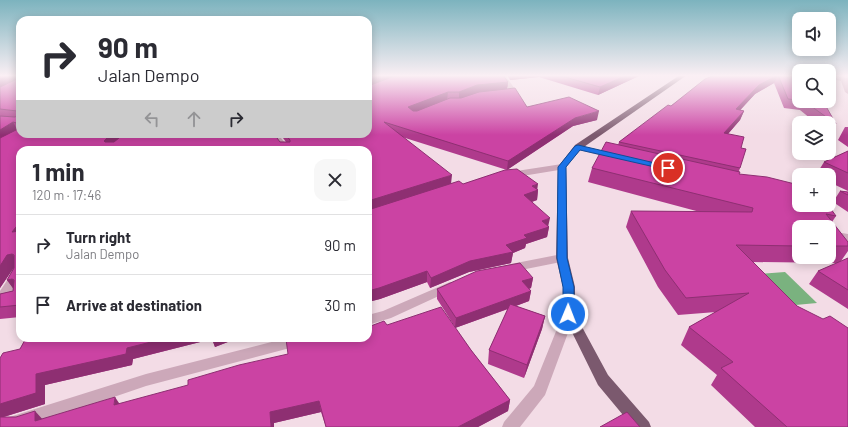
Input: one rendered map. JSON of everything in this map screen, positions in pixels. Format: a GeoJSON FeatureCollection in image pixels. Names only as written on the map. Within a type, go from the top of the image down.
{"type":"FeatureCollection","features":[{"type":"Feature","properties":{"kind":"main road"},"geometry":{"type":"LineString","coordinates":[[643,427],[602,380],[568,314],[569,287],[562,258],[562,167],[578,148],[655,95]]}},
{"type":"Feature","properties":{"kind":"street"},"geometry":{"type":"LineString","coordinates":[[277,138],[284,146]]}},
{"type":"Feature","properties":{"kind":"street"},"geometry":{"type":"LineString","coordinates":[[578,148],[626,159]]}},
{"type":"Feature","properties":{"kind":"street"},"geometry":{"type":"LineString","coordinates":[[502,176],[562,167]]}},
{"type":"Feature","properties":{"kind":"street"},"geometry":{"type":"LineString","coordinates":[[836,228],[846,240]]}},
{"type":"Feature","properties":{"kind":"street"},"geometry":{"type":"LineString","coordinates":[[503,270],[562,258]]}},
{"type":"Feature","properties":{"kind":"street"},"geometry":{"type":"LineString","coordinates":[[0,300],[16,276]]}},
{"type":"Feature","properties":{"kind":"street"},"geometry":{"type":"LineString","coordinates":[[372,319],[386,315],[459,282]]}},
{"type":"Feature","properties":{"kind":"street"},"geometry":{"type":"LineString","coordinates":[[0,300],[16,297]]}},
{"type":"Feature","properties":{"kind":"street"},"geometry":{"type":"LineString","coordinates":[[510,427],[540,390],[568,314]]}},
{"type":"Feature","properties":{"kind":"street"},"geometry":{"type":"LineString","coordinates":[[3,427],[146,380],[293,342]]}},
{"type":"Feature","properties":{"kind":"shaded area"},"geometry":{"type":"Polygon","coordinates":[[[785,272],[817,303],[774,307],[745,275],[785,272]]]}},
{"type":"Feature","properties":{"kind":"building"},"geometry":{"type":"Polygon","coordinates":[[[0,95],[16,95],[16,111],[0,109],[0,95]]]}},
{"type":"Feature","properties":{"kind":"building"},"geometry":{"type":"Polygon","coordinates":[[[372,95],[440,95],[408,107],[413,111],[417,111],[450,98],[461,98],[470,95],[519,95],[527,107],[569,97],[599,111],[575,118],[508,161],[384,122],[452,175],[372,200],[372,146],[16,146],[16,227],[12,232],[16,232],[16,305],[0,307],[0,294],[13,291],[14,280],[7,280],[14,268],[14,255],[7,255],[0,266],[0,138],[16,130],[16,138],[107,138],[104,141],[105,142],[114,142],[119,138],[277,138],[280,142],[290,142],[288,138],[372,138],[372,95]]]}},
{"type":"Feature","properties":{"kind":"building"},"geometry":{"type":"Polygon","coordinates":[[[685,95],[749,95],[736,109],[744,111],[724,133],[744,137],[741,148],[746,149],[740,168],[619,142],[668,105],[671,106],[685,95]]]}},
{"type":"Feature","properties":{"kind":"building"},"geometry":{"type":"Polygon","coordinates":[[[786,95],[792,95],[792,99],[788,99],[786,95]]]}},
{"type":"Feature","properties":{"kind":"building"},"geometry":{"type":"Polygon","coordinates":[[[814,108],[827,108],[831,116],[825,116],[814,108]]]}},
{"type":"Feature","properties":{"kind":"building"},"geometry":{"type":"Polygon","coordinates":[[[0,116],[15,117],[16,123],[13,122],[0,130],[0,116]]]}},
{"type":"Feature","properties":{"kind":"building"},"geometry":{"type":"Polygon","coordinates":[[[606,142],[740,172],[739,174],[767,177],[792,183],[792,212],[833,212],[836,216],[826,214],[831,220],[792,220],[792,246],[736,245],[797,306],[823,319],[830,316],[848,328],[848,427],[787,427],[721,368],[733,362],[689,327],[749,293],[686,298],[665,270],[631,211],[752,212],[753,208],[592,168],[606,142]]]}},
{"type":"Feature","properties":{"kind":"building"},"geometry":{"type":"Polygon","coordinates":[[[848,151],[848,173],[824,162],[828,160],[836,160],[836,156],[848,151]]]}},
{"type":"Feature","properties":{"kind":"building"},"geometry":{"type":"Polygon","coordinates":[[[517,169],[538,184],[532,186],[538,190],[524,195],[550,218],[542,221],[549,227],[524,235],[527,238],[506,245],[513,252],[470,261],[431,278],[427,271],[372,290],[372,209],[459,181],[463,184],[505,170],[517,169]]]}},
{"type":"Feature","properties":{"kind":"building"},"geometry":{"type":"Polygon","coordinates":[[[840,191],[848,192],[848,195],[840,191]]]}},
{"type":"Feature","properties":{"kind":"building"},"geometry":{"type":"Polygon","coordinates":[[[836,227],[848,242],[848,246],[836,246],[836,227]]]}},
{"type":"Feature","properties":{"kind":"building"},"geometry":{"type":"Polygon","coordinates":[[[848,258],[848,290],[818,271],[848,258]]]}},
{"type":"Feature","properties":{"kind":"building"},"geometry":{"type":"Polygon","coordinates":[[[520,263],[533,278],[522,281],[531,291],[456,318],[437,289],[477,271],[520,263]]]}},
{"type":"Feature","properties":{"kind":"building"},"geometry":{"type":"Polygon","coordinates":[[[510,304],[545,316],[527,365],[489,350],[510,304]]]}},
{"type":"Feature","properties":{"kind":"building"},"geometry":{"type":"Polygon","coordinates":[[[441,307],[471,350],[510,400],[458,427],[326,427],[319,401],[270,412],[271,427],[0,427],[0,417],[16,417],[35,411],[35,421],[115,397],[114,405],[188,385],[188,380],[239,365],[288,354],[286,342],[372,342],[372,326],[384,321],[387,325],[441,307]]]}},
{"type":"Feature","properties":{"kind":"building"},"geometry":{"type":"Polygon","coordinates":[[[24,342],[151,342],[127,348],[126,354],[36,374],[36,393],[0,404],[0,358],[3,353],[20,349],[24,342]]]}},
{"type":"Feature","properties":{"kind":"building"},"geometry":{"type":"Polygon","coordinates":[[[627,412],[640,427],[600,427],[627,412]]]}},
{"type":"Feature","properties":{"kind":"route"},"geometry":{"type":"LineString","coordinates":[[568,314],[569,287],[562,258],[562,167],[578,148],[668,168]]}}]}
